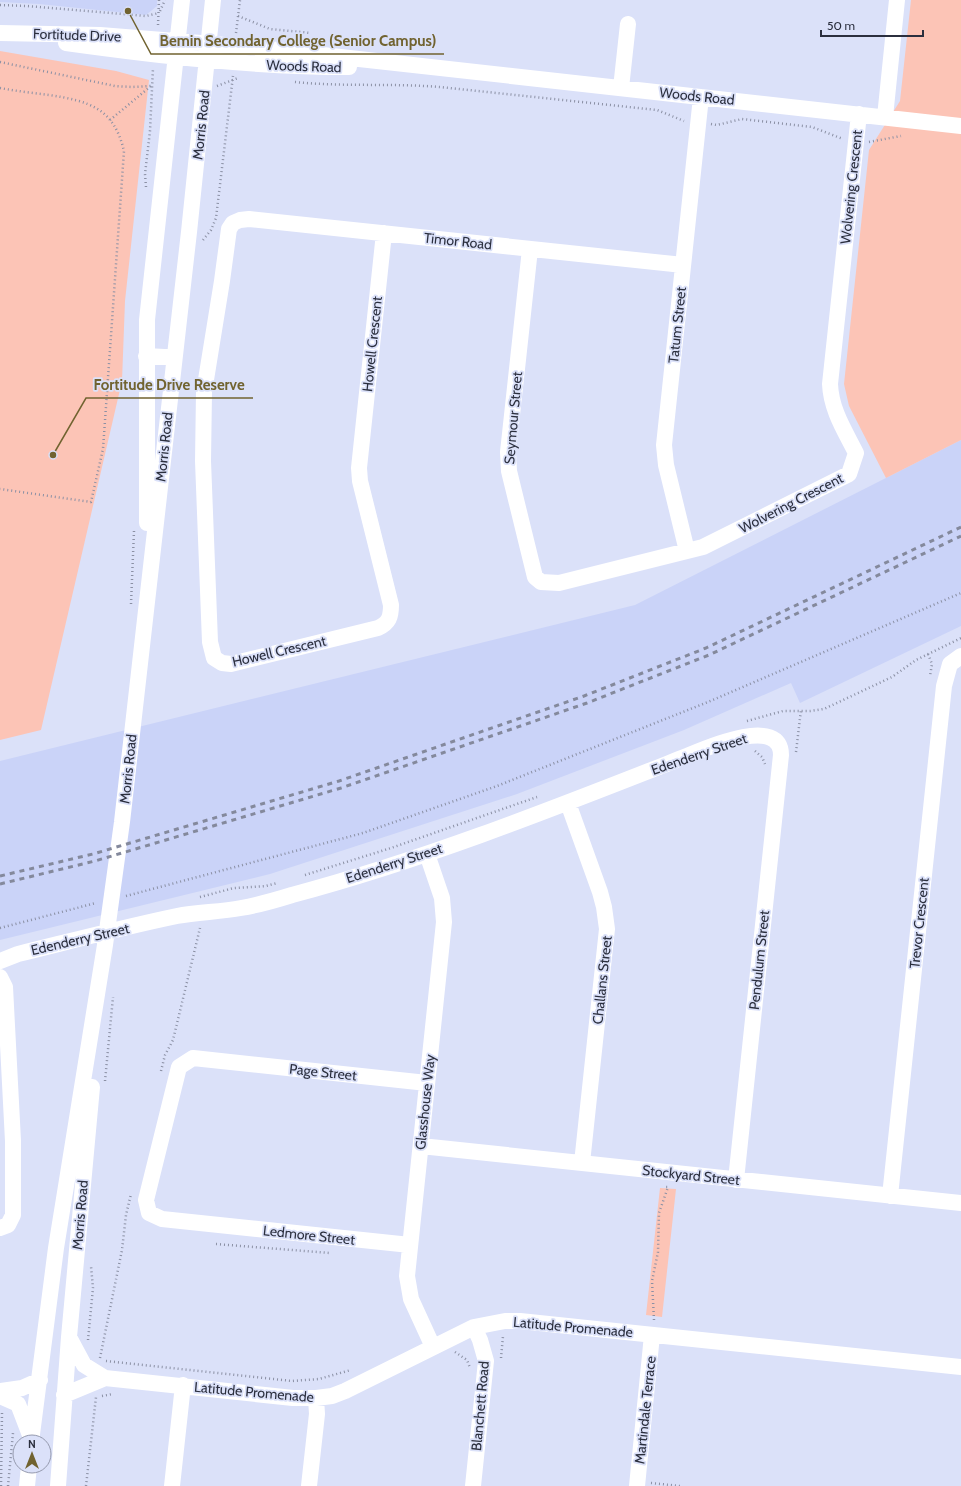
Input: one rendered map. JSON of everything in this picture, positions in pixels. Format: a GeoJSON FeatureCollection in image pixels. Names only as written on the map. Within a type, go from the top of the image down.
{"type":"FeatureCollection","features":[{"type":"Feature","properties":{"kind":"street","name":"Morris Road"},"geometry":{"type":"LineString","coordinates":[[122,822],[147,526],[147,320],[182,0]]}},
{"type":"Feature","properties":{"kind":"street","name":"Morris Road"},"geometry":{"type":"LineString","coordinates":[[32,1434],[56,1248],[105,945],[122,822],[214,0]]}},
{"type":"Feature","properties":{"kind":"street"},"geometry":{"type":"LineString","coordinates":[[885,117],[897,0]]}},
{"type":"Feature","properties":{"kind":"street"},"geometry":{"type":"LineString","coordinates":[[621,88],[628,24]]}},
{"type":"Feature","properties":{"kind":"street","name":"Fortitude Drive"},"geometry":{"type":"LineString","coordinates":[[0,33],[100,35],[178,41]]}},
{"type":"Feature","properties":{"kind":"street","name":"Fortitude Drive"},"geometry":{"type":"LineString","coordinates":[[0,33],[176,58]]}},
{"type":"Feature","properties":{"kind":"street","name":"Woods Road"},"geometry":{"type":"LineString","coordinates":[[178,41],[251,47],[961,126]]}},
{"type":"Feature","properties":{"kind":"street","name":"Woods Road"},"geometry":{"type":"LineString","coordinates":[[176,58],[302,67],[433,68]]}},
{"type":"Feature","properties":{"kind":"street","name":"Tatum Street"},"geometry":{"type":"LineString","coordinates":[[687,551],[666,465],[664,445],[701,97]]}},
{"type":"Feature","properties":{"kind":"street","name":"Wolvering Crescent"},"geometry":{"type":"LineString","coordinates":[[541,582],[559,583],[687,551],[714,542],[849,474],[856,453],[835,412],[831,399],[830,384],[859,114]]}},
{"type":"Feature","properties":{"kind":"street","name":"Timor Road"},"geometry":{"type":"LineString","coordinates":[[233,223],[240,220],[249,219],[683,265]]}},
{"type":"Feature","properties":{"kind":"street","name":"Howell Crescent"},"geometry":{"type":"LineString","coordinates":[[233,223],[227,236],[222,280],[204,392],[203,461],[211,651],[214,658],[222,663],[231,664],[378,628],[385,625],[391,615],[390,605],[360,481],[359,468],[384,233]]}},
{"type":"Feature","properties":{"kind":"street","name":"Seymour Street"},"geometry":{"type":"LineString","coordinates":[[530,249],[508,452],[509,471],[532,566],[536,577],[541,582]]}},
{"type":"Feature","properties":{"kind":"street"},"geometry":{"type":"LineString","coordinates":[[146,356],[174,356]]}},
{"type":"Feature","properties":{"kind":"street","name":"Trevor Crescent"},"geometry":{"type":"LineString","coordinates":[[890,1196],[944,686],[950,664],[961,656]]}},
{"type":"Feature","properties":{"kind":"street","name":"Edenderry Street"},"geometry":{"type":"LineString","coordinates":[[0,961],[18,954],[179,916],[242,908],[293,895],[427,854],[568,803],[719,744],[759,734],[768,736],[777,742]]}},
{"type":"Feature","properties":{"kind":"street","name":"Pendulum Street"},"geometry":{"type":"LineString","coordinates":[[736,1180],[779,773],[781,750],[777,742]]}},
{"type":"Feature","properties":{"kind":"street","name":"Challans Street"},"geometry":{"type":"LineString","coordinates":[[568,803],[600,892],[607,928],[582,1163]]}},
{"type":"Feature","properties":{"kind":"street","name":"Glasshouse Way"},"geometry":{"type":"LineString","coordinates":[[427,854],[442,898],[444,922],[407,1276],[410,1292],[433,1347]]}},
{"type":"Feature","properties":{"kind":"street","name":"Morris Road"},"geometry":{"type":"LineString","coordinates":[[58,1486],[69,1337],[105,945]]}},
{"type":"Feature","properties":{"kind":"street"},"geometry":{"type":"LineString","coordinates":[[0,977],[4,987],[13,1149],[13,1215],[8,1225],[0,1228]]}},
{"type":"Feature","properties":{"kind":"street","name":"Page Street"},"geometry":{"type":"LineString","coordinates":[[209,1224],[162,1219],[149,1213],[146,1200],[179,1067],[193,1058],[427,1083]]}},
{"type":"Feature","properties":{"kind":"street","name":"Stockyard Street"},"geometry":{"type":"LineString","coordinates":[[421,1146],[961,1204]]}},
{"type":"Feature","properties":{"kind":"street","name":"Ledmore Street"},"geometry":{"type":"LineString","coordinates":[[209,1224],[410,1245]]}},
{"type":"Feature","properties":{"kind":"street","name":"Latitude Promenade"},"geometry":{"type":"LineString","coordinates":[[69,1337],[84,1365],[105,1378],[183,1385],[293,1398],[332,1396],[433,1347],[477,1334],[500,1322],[520,1321],[653,1327],[961,1367]]}},
{"type":"Feature","properties":{"kind":"street","name":"Martindale Terrace"},"geometry":{"type":"LineString","coordinates":[[644,1484],[653,1327]]}},
{"type":"Feature","properties":{"kind":"street","name":"Blanchett Road"},"geometry":{"type":"LineString","coordinates":[[472,1486],[485,1368],[484,1354],[477,1334]]}},
{"type":"Feature","properties":{"kind":"street","name":"Latitude Promenade"},"geometry":{"type":"LineString","coordinates":[[64,1395],[105,1378]]}},
{"type":"Feature","properties":{"kind":"street"},"geometry":{"type":"LineString","coordinates":[[0,1391],[22,1388],[40,1380]]}},
{"type":"Feature","properties":{"kind":"street"},"geometry":{"type":"LineString","coordinates":[[172,1486],[183,1385]]}},
{"type":"Feature","properties":{"kind":"street"},"geometry":{"type":"LineString","coordinates":[[0,1396],[18,1404],[29,1434]]}},
{"type":"Feature","properties":{"kind":"street"},"geometry":{"type":"LineString","coordinates":[[309,1486],[317,1414],[316,1398]]}},
{"type":"Feature","properties":{"kind":"street"},"geometry":{"type":"LineString","coordinates":[[27,1486],[28,1474]]}},
{"type":"Feature","properties":{"kind":"path"},"geometry":{"type":"LineString","coordinates":[[159,0],[159,13]]}},
{"type":"Feature","properties":{"kind":"path"},"geometry":{"type":"LineString","coordinates":[[159,13],[165,0]]}},
{"type":"Feature","properties":{"kind":"path"},"geometry":{"type":"LineString","coordinates":[[0,5],[146,16],[159,13]]}},
{"type":"Feature","properties":{"kind":"path"},"geometry":{"type":"LineString","coordinates":[[238,16],[270,28],[311,33]]}},
{"type":"Feature","properties":{"kind":"path"},"geometry":{"type":"LineString","coordinates":[[0,62],[115,86],[151,86],[110,120]]}},
{"type":"Feature","properties":{"kind":"path"},"geometry":{"type":"LineString","coordinates":[[232,81],[243,77]]}},
{"type":"Feature","properties":{"kind":"path"},"geometry":{"type":"LineString","coordinates":[[290,81],[328,86],[407,84],[440,87],[657,110],[681,121]]}},
{"type":"Feature","properties":{"kind":"path"},"geometry":{"type":"LineString","coordinates":[[0,88],[76,99],[90,104],[105,114],[110,120],[122,141],[124,162],[103,449],[91,502],[0,489]]}},
{"type":"Feature","properties":{"kind":"path"},"geometry":{"type":"LineString","coordinates":[[716,125],[742,119],[812,127],[844,139]]}},
{"type":"Feature","properties":{"kind":"path"},"geometry":{"type":"LineString","coordinates":[[873,142],[901,136]]}},
{"type":"Feature","properties":{"kind":"path"},"geometry":{"type":"LineString","coordinates":[[121,897],[364,833],[489,789],[708,702],[961,593]]}},
{"type":"Feature","properties":{"kind":"path"},"geometry":{"type":"LineString","coordinates":[[795,760],[801,710]]}},
{"type":"Feature","properties":{"kind":"path"},"geometry":{"type":"LineString","coordinates":[[752,748],[762,757],[766,766],[765,772],[779,773]]}},
{"type":"Feature","properties":{"kind":"path"},"geometry":{"type":"LineString","coordinates":[[0,928],[98,903]]}},
{"type":"Feature","properties":{"kind":"path"},"geometry":{"type":"LineString","coordinates":[[653,1327],[652,1281],[658,1252],[659,1213],[668,1187],[660,1186]]}},
{"type":"Feature","properties":{"kind":"path"},"geometry":{"type":"LineString","coordinates":[[216,1244],[332,1253]]}},
{"type":"Feature","properties":{"kind":"path"},"geometry":{"type":"LineString","coordinates":[[646,1319],[653,1327]]}},
{"type":"Feature","properties":{"kind":"path"},"geometry":{"type":"LineString","coordinates":[[653,1327],[661,1321]]}},
{"type":"Feature","properties":{"kind":"path"},"geometry":{"type":"LineString","coordinates":[[448,1355],[455,1352],[477,1334],[508,1336]]}},
{"type":"Feature","properties":{"kind":"path"},"geometry":{"type":"LineString","coordinates":[[455,1352],[467,1360],[470,1368],[470,1376]]}},
{"type":"Feature","properties":{"kind":"path"},"geometry":{"type":"LineString","coordinates":[[100,1361],[292,1381],[334,1376],[356,1368]]}},
{"type":"Feature","properties":{"kind":"path"},"geometry":{"type":"LineString","coordinates":[[86,1486],[96,1396],[120,1394]]}},
{"type":"Feature","properties":{"kind":"path"},"geometry":{"type":"LineString","coordinates":[[0,1412],[2,1413],[1,1486]]}},
{"type":"Feature","properties":{"kind":"path"},"geometry":{"type":"LineString","coordinates":[[644,1484],[680,1486]]}},
{"type":"Feature","properties":{"kind":"shaded area"},"geometry":{"type":"Polygon","coordinates":[[[0,0],[157,0],[157,6],[146,15],[39,4],[0,2],[0,0]]]}},
{"type":"Feature","properties":{"kind":"shaded area"},"geometry":{"type":"Polygon","coordinates":[[[911,0],[961,0],[961,440],[886,478],[849,406],[844,384],[869,150],[900,101],[911,0]]]}},
{"type":"Feature","properties":{"kind":"shaded area"},"geometry":{"type":"Polygon","coordinates":[[[0,51],[116,71],[149,80],[125,301],[122,381],[41,730],[0,740],[0,51]]]}},
{"type":"Feature","properties":{"kind":"shaded area"},"geometry":{"type":"Polygon","coordinates":[[[961,440],[961,626],[800,703],[791,683],[684,730],[517,794],[270,874],[0,940],[0,761],[635,605],[961,440]]]}},
{"type":"Feature","properties":{"kind":"shaded area"},"geometry":{"type":"Polygon","coordinates":[[[660,1188],[676,1189],[662,1317],[646,1315],[660,1188]]]}},
{"type":"Feature","properties":{"kind":"railway"},"geometry":{"type":"LineString","coordinates":[[0,876],[93,854],[339,781],[584,696],[706,648],[961,527]]}},
{"type":"Feature","properties":{"kind":"railway"},"geometry":{"type":"LineString","coordinates":[[0,884],[95,861],[341,788],[587,703],[709,655],[961,536]]}},
{"type":"Feature","properties":{"kind":"place","name":"Bemin Secondary College (Senior Campus)"},"geometry":{"type":"Point","coordinates":[128,11]}},
{"type":"Feature","properties":{"kind":"place","name":"Fortitude Drive Reserve"},"geometry":{"type":"Point","coordinates":[53,455]}}]}
